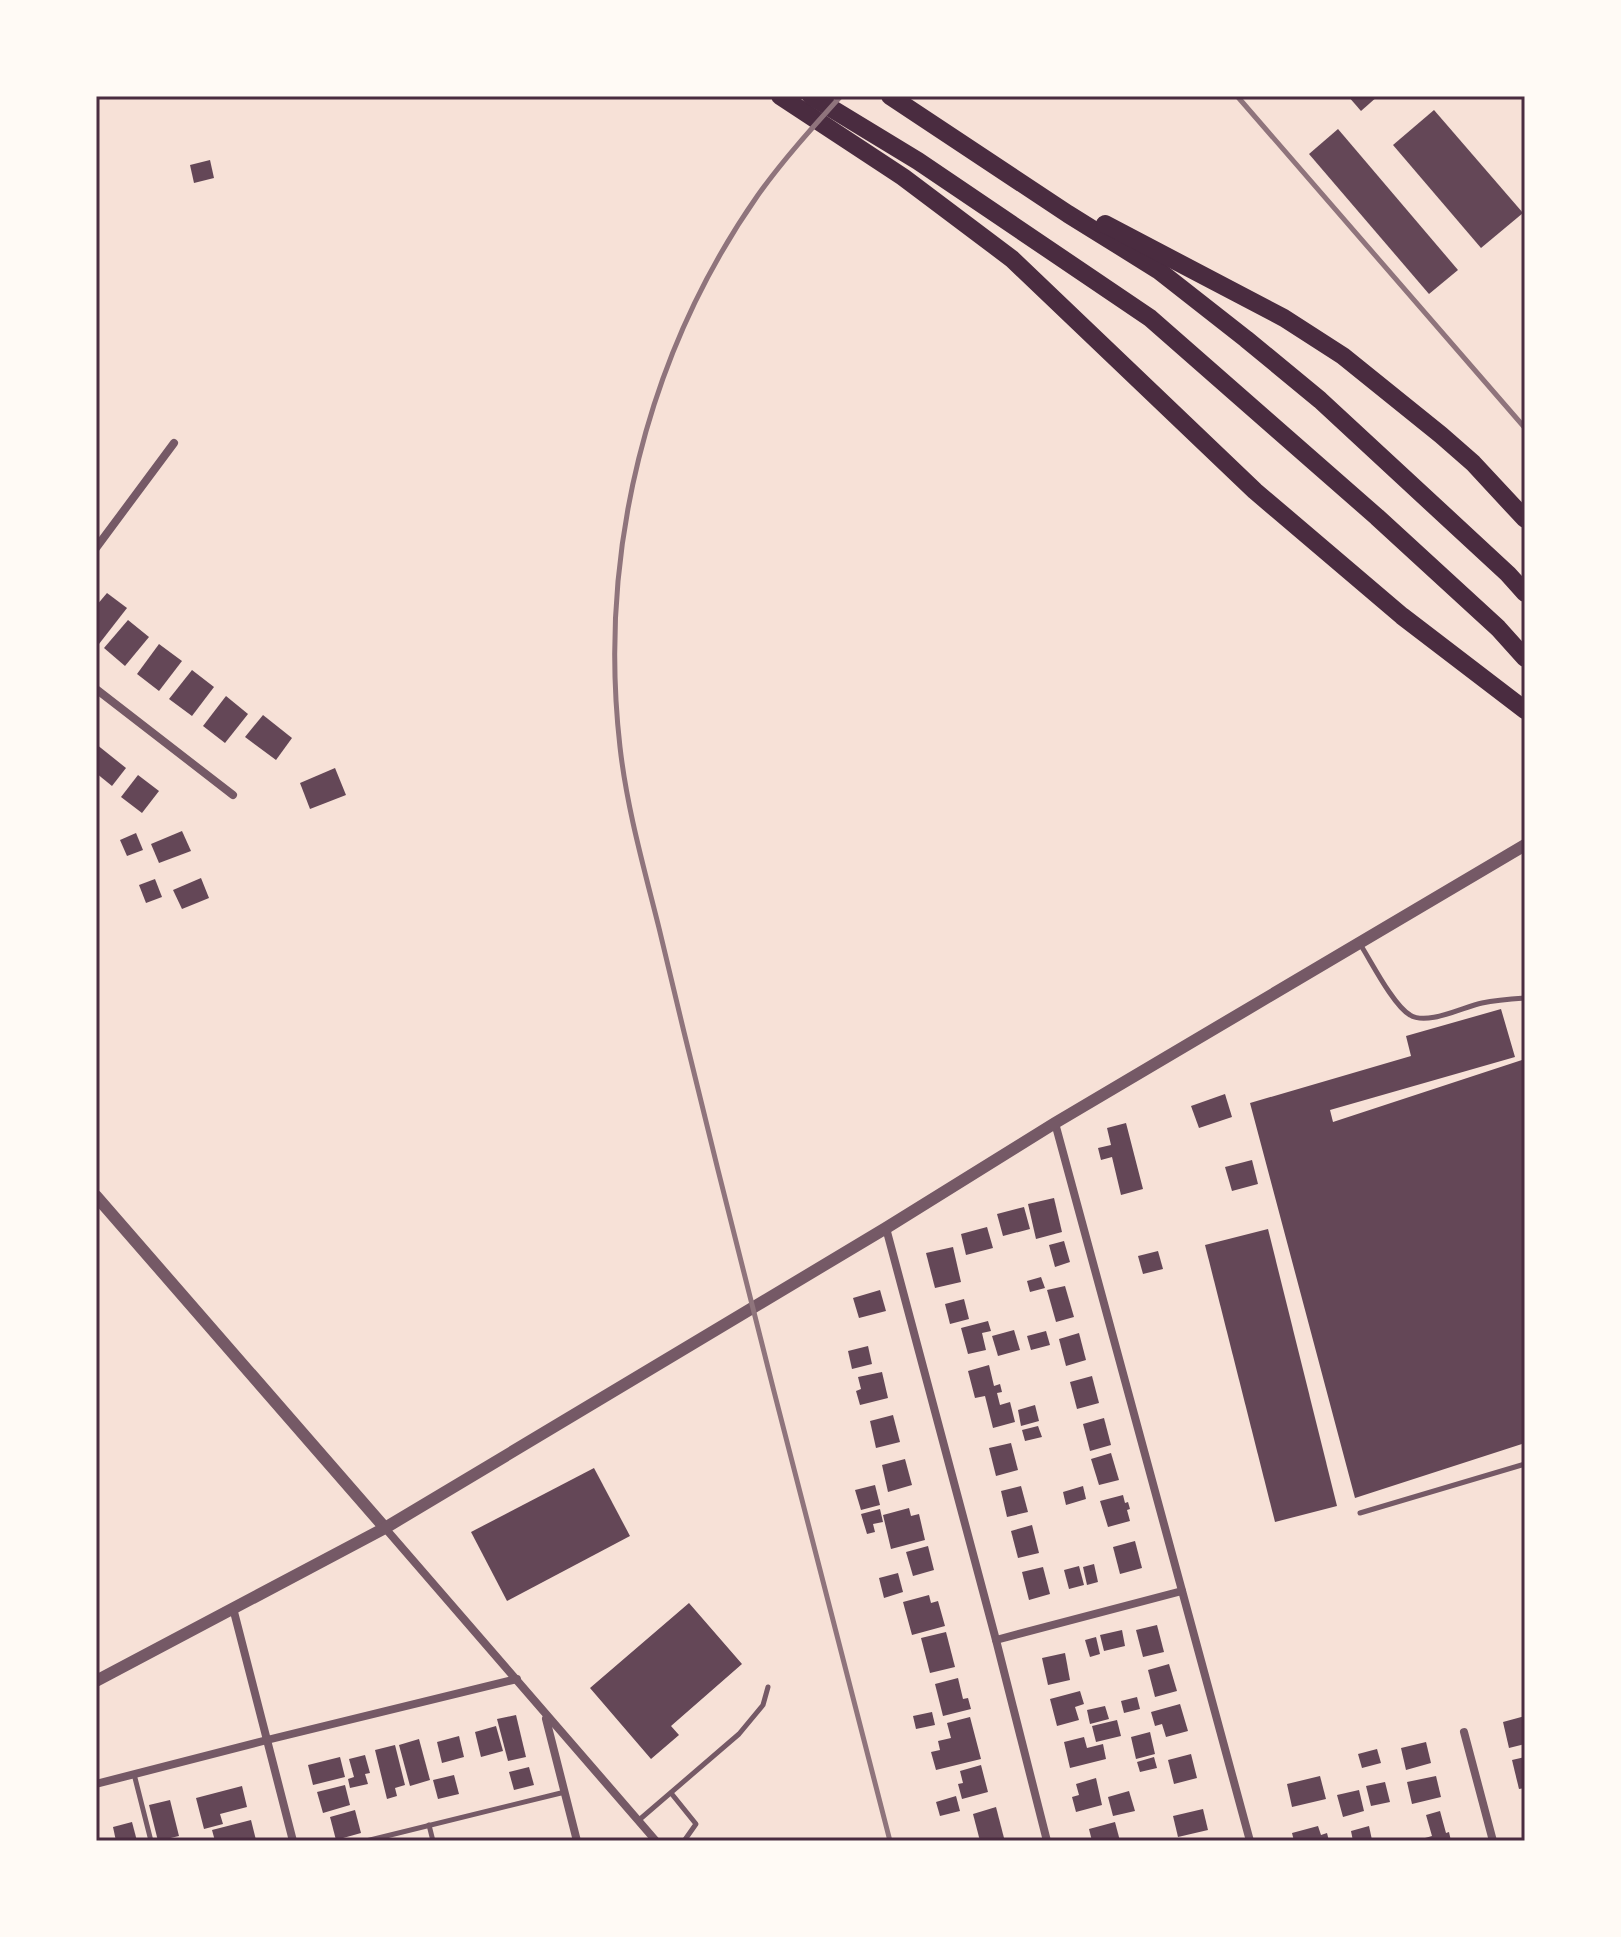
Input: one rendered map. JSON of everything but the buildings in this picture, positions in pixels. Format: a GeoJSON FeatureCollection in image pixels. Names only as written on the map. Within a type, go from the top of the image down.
{"type":"FeatureCollection","features":[{"type":"Feature","properties":{"kind":"highway"},"geometry":{"type":"LineString","coordinates":[[780,96],[903,177],[1012,259],[1197,436],[1318,545],[1402,616],[1525,710]]}},
{"type":"Feature","properties":{"kind":"highway"},"geometry":{"type":"LineString","coordinates":[[811,96],[918,161],[1150,318],[1301,448],[1498,628],[1525,658]]}},
{"type":"Feature","properties":{"kind":"highway"},"geometry":{"type":"LineString","coordinates":[[871,96],[893,104],[1314,336],[1441,435],[1473,463],[1525,519]]}},
{"type":"Feature","properties":{"kind":"highway"},"geometry":{"type":"LineString","coordinates":[[893,104],[1158,270],[1320,400],[1525,593]]}},
{"type":"Feature","properties":{"kind":"street"},"geometry":{"type":"LineString","coordinates":[[96,548],[174,443]]}},
{"type":"Feature","properties":{"kind":"street"},"geometry":{"type":"LineString","coordinates":[[96,689],[233,795]]}},
{"type":"Feature","properties":{"kind":"street"},"geometry":{"type":"LineString","coordinates":[[96,1681],[385,1528],[886,1228],[1055,1123],[1525,845]]}},
{"type":"Feature","properties":{"kind":"street"},"geometry":{"type":"LineString","coordinates":[[1055,1123],[1250,1841]]}},
{"type":"Feature","properties":{"kind":"street"},"geometry":{"type":"LineString","coordinates":[[96,1196],[656,1841]]}},
{"type":"Feature","properties":{"kind":"street"},"geometry":{"type":"LineString","coordinates":[[886,1228],[1047,1841]]}},
{"type":"Feature","properties":{"kind":"street"},"geometry":{"type":"LineString","coordinates":[[996,1640],[1182,1591]]}},
{"type":"Feature","properties":{"kind":"street"},"geometry":{"type":"LineString","coordinates":[[233,1608],[293,1841]]}},
{"type":"Feature","properties":{"kind":"street"},"geometry":{"type":"LineString","coordinates":[[96,1784],[517,1679]]}},
{"type":"Feature","properties":{"kind":"street"},"geometry":{"type":"LineString","coordinates":[[545,1715],[577,1841]]}},
{"type":"Feature","properties":{"kind":"street"},"geometry":{"type":"LineString","coordinates":[[1464,1732],[1493,1841]]}},
{"type":"Feature","properties":{"kind":"lane"},"geometry":{"type":"LineString","coordinates":[[1360,943],[1385,985],[1408,1015],[1416,1018],[1444,1015],[1501,999],[1525,998]]}},
{"type":"Feature","properties":{"kind":"lane"},"geometry":{"type":"LineString","coordinates":[[1360,1513],[1525,1464]]}},
{"type":"Feature","properties":{"kind":"lane"},"geometry":{"type":"LineString","coordinates":[[638,1821],[739,1734],[763,1705],[768,1687]]}},
{"type":"Feature","properties":{"kind":"lane"},"geometry":{"type":"LineString","coordinates":[[134,1774],[151,1841]]}},
{"type":"Feature","properties":{"kind":"lane"},"geometry":{"type":"LineString","coordinates":[[366,1841],[565,1792]]}},
{"type":"Feature","properties":{"kind":"lane"},"geometry":{"type":"LineString","coordinates":[[671,1793],[696,1824],[684,1841]]}},
{"type":"Feature","properties":{"kind":"lane"},"geometry":{"type":"LineString","coordinates":[[429,1825],[433,1841]]}},
{"type":"Feature","properties":{"kind":"railway"},"geometry":{"type":"LineString","coordinates":[[841,96],[758,195],[719,257],[686,322],[659,389],[639,459],[624,530],[617,602],[615,674],[620,747],[636,838],[890,1841]]}},
{"type":"Feature","properties":{"kind":"railway"},"geometry":{"type":"LineString","coordinates":[[1237,96],[1525,428]]}}]}
